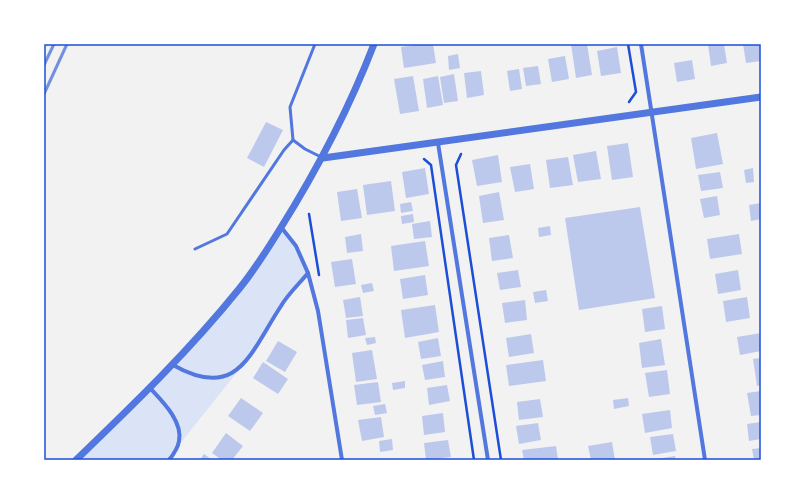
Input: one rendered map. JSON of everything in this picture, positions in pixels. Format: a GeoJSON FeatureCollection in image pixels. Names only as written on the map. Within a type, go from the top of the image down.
{"type":"FeatureCollection","features":[{"type":"Feature","properties":{"kind":"street"},"geometry":{"type":"LineString","coordinates":[[76,460],[173,365],[240,288],[281,227],[323,158],[350,101],[374,44]]}},
{"type":"Feature","properties":{"kind":"street"},"geometry":{"type":"LineString","coordinates":[[641,44],[705,460]]}},
{"type":"Feature","properties":{"kind":"street"},"geometry":{"type":"LineString","coordinates":[[323,158],[438,143],[651,111],[761,97]]}},
{"type":"Feature","properties":{"kind":"street"},"geometry":{"type":"LineString","coordinates":[[438,143],[488,460]]}},
{"type":"Feature","properties":{"kind":"street"},"geometry":{"type":"LineString","coordinates":[[281,227],[296,246],[308,273],[318,311],[342,460]]}},
{"type":"Feature","properties":{"kind":"street"},"geometry":{"type":"LineString","coordinates":[[173,365],[202,378],[217,378],[232,374],[243,365],[282,305],[308,273]]}},
{"type":"Feature","properties":{"kind":"street"},"geometry":{"type":"LineString","coordinates":[[150,388],[167,408],[179,433],[179,442],[169,460]]}},
{"type":"Feature","properties":{"kind":"lane"},"geometry":{"type":"LineString","coordinates":[[194,249],[227,234],[284,150],[293,140],[290,106],[315,44]]}},
{"type":"Feature","properties":{"kind":"lane"},"geometry":{"type":"LineString","coordinates":[[293,140],[305,149],[323,158]]}},
{"type":"Feature","properties":{"kind":"path"},"geometry":{"type":"LineString","coordinates":[[628,44],[636,92],[629,102]]}},
{"type":"Feature","properties":{"kind":"path"},"geometry":{"type":"LineString","coordinates":[[461,154],[456,165],[501,460]]}},
{"type":"Feature","properties":{"kind":"path"},"geometry":{"type":"LineString","coordinates":[[424,159],[431,165],[474,460]]}},
{"type":"Feature","properties":{"kind":"shaded area"},"geometry":{"type":"Polygon","coordinates":[[[280,227],[295,246],[308,275],[282,306],[244,367],[238,371],[167,460],[74,460],[156,380],[239,288],[280,227]]]}},
{"type":"Feature","properties":{"kind":"building"},"geometry":{"type":"Polygon","coordinates":[[[433,44],[436,63],[404,68],[401,47],[433,44]]]}},
{"type":"Feature","properties":{"kind":"building"},"geometry":{"type":"Polygon","coordinates":[[[571,44],[587,44],[592,75],[576,78],[571,44]]]}},
{"type":"Feature","properties":{"kind":"building"},"geometry":{"type":"Polygon","coordinates":[[[708,44],[724,44],[727,63],[711,66],[708,44]]]}},
{"type":"Feature","properties":{"kind":"building"},"geometry":{"type":"Polygon","coordinates":[[[743,44],[761,44],[761,61],[746,63],[743,44]]]}},
{"type":"Feature","properties":{"kind":"building"},"geometry":{"type":"Polygon","coordinates":[[[617,47],[621,73],[601,76],[597,51],[617,47]]]}},
{"type":"Feature","properties":{"kind":"building"},"geometry":{"type":"Polygon","coordinates":[[[458,54],[460,68],[449,70],[448,56],[458,54]]]}},
{"type":"Feature","properties":{"kind":"building"},"geometry":{"type":"Polygon","coordinates":[[[565,56],[569,79],[552,82],[548,59],[565,56]]]}},
{"type":"Feature","properties":{"kind":"building"},"geometry":{"type":"Polygon","coordinates":[[[692,60],[695,79],[677,82],[674,63],[692,60]]]}},
{"type":"Feature","properties":{"kind":"building"},"geometry":{"type":"Polygon","coordinates":[[[538,66],[541,84],[526,86],[523,68],[538,66]]]}},
{"type":"Feature","properties":{"kind":"building"},"geometry":{"type":"Polygon","coordinates":[[[519,69],[522,89],[510,91],[507,71],[519,69]]]}},
{"type":"Feature","properties":{"kind":"building"},"geometry":{"type":"Polygon","coordinates":[[[481,71],[484,95],[467,98],[464,73],[481,71]]]}},
{"type":"Feature","properties":{"kind":"building"},"geometry":{"type":"Polygon","coordinates":[[[454,74],[458,101],[444,103],[440,77],[454,74]]]}},
{"type":"Feature","properties":{"kind":"building"},"geometry":{"type":"Polygon","coordinates":[[[413,76],[419,111],[400,114],[394,79],[413,76]]]}},
{"type":"Feature","properties":{"kind":"building"},"geometry":{"type":"Polygon","coordinates":[[[438,76],[443,105],[427,108],[423,79],[438,76]]]}},
{"type":"Feature","properties":{"kind":"building"},"geometry":{"type":"Polygon","coordinates":[[[266,122],[283,130],[264,167],[247,158],[266,122]]]}},
{"type":"Feature","properties":{"kind":"building"},"geometry":{"type":"Polygon","coordinates":[[[717,133],[723,164],[696,169],[691,138],[717,133]]]}},
{"type":"Feature","properties":{"kind":"building"},"geometry":{"type":"Polygon","coordinates":[[[628,143],[633,177],[612,180],[607,146],[628,143]]]}},
{"type":"Feature","properties":{"kind":"building"},"geometry":{"type":"Polygon","coordinates":[[[596,151],[601,179],[578,182],[573,155],[596,151]]]}},
{"type":"Feature","properties":{"kind":"building"},"geometry":{"type":"Polygon","coordinates":[[[498,155],[502,182],[477,186],[472,160],[498,155]]]}},
{"type":"Feature","properties":{"kind":"building"},"geometry":{"type":"Polygon","coordinates":[[[568,157],[573,185],[550,188],[546,160],[568,157]]]}},
{"type":"Feature","properties":{"kind":"building"},"geometry":{"type":"Polygon","coordinates":[[[530,164],[534,189],[515,192],[510,167],[530,164]]]}},
{"type":"Feature","properties":{"kind":"building"},"geometry":{"type":"Polygon","coordinates":[[[425,168],[429,194],[406,198],[402,172],[425,168]]]}},
{"type":"Feature","properties":{"kind":"building"},"geometry":{"type":"Polygon","coordinates":[[[753,168],[754,182],[746,183],[744,170],[753,168]]]}},
{"type":"Feature","properties":{"kind":"building"},"geometry":{"type":"Polygon","coordinates":[[[720,172],[723,188],[701,191],[698,175],[720,172]]]}},
{"type":"Feature","properties":{"kind":"building"},"geometry":{"type":"Polygon","coordinates":[[[391,181],[395,211],[367,215],[363,185],[391,181]]]}},
{"type":"Feature","properties":{"kind":"building"},"geometry":{"type":"Polygon","coordinates":[[[357,189],[362,218],[341,221],[337,192],[357,189]]]}},
{"type":"Feature","properties":{"kind":"building"},"geometry":{"type":"Polygon","coordinates":[[[499,192],[504,220],[483,223],[479,196],[499,192]]]}},
{"type":"Feature","properties":{"kind":"building"},"geometry":{"type":"Polygon","coordinates":[[[717,196],[720,215],[704,218],[700,199],[717,196]]]}},
{"type":"Feature","properties":{"kind":"building"},"geometry":{"type":"Polygon","coordinates":[[[411,202],[413,211],[401,213],[400,204],[411,202]]]}},
{"type":"Feature","properties":{"kind":"building"},"geometry":{"type":"Polygon","coordinates":[[[761,203],[761,219],[751,221],[749,205],[761,203]]]}},
{"type":"Feature","properties":{"kind":"building"},"geometry":{"type":"Polygon","coordinates":[[[640,207],[655,298],[579,310],[565,218],[640,207]]]}},
{"type":"Feature","properties":{"kind":"building"},"geometry":{"type":"Polygon","coordinates":[[[413,214],[414,222],[402,224],[401,216],[413,214]]]}},
{"type":"Feature","properties":{"kind":"building"},"geometry":{"type":"Polygon","coordinates":[[[430,221],[432,237],[414,239],[412,224],[430,221]]]}},
{"type":"Feature","properties":{"kind":"building"},"geometry":{"type":"Polygon","coordinates":[[[550,226],[551,235],[539,237],[538,228],[550,226]]]}},
{"type":"Feature","properties":{"kind":"building"},"geometry":{"type":"Polygon","coordinates":[[[361,234],[363,251],[347,253],[345,237],[361,234]]]}},
{"type":"Feature","properties":{"kind":"building"},"geometry":{"type":"Polygon","coordinates":[[[739,234],[742,254],[710,259],[707,239],[739,234]]]}},
{"type":"Feature","properties":{"kind":"building"},"geometry":{"type":"Polygon","coordinates":[[[509,235],[513,258],[492,261],[489,238],[509,235]]]}},
{"type":"Feature","properties":{"kind":"building"},"geometry":{"type":"Polygon","coordinates":[[[425,241],[429,266],[394,271],[391,246],[425,241]]]}},
{"type":"Feature","properties":{"kind":"building"},"geometry":{"type":"Polygon","coordinates":[[[352,259],[356,284],[335,287],[331,262],[352,259]]]}},
{"type":"Feature","properties":{"kind":"building"},"geometry":{"type":"Polygon","coordinates":[[[518,270],[521,287],[500,290],[497,273],[518,270]]]}},
{"type":"Feature","properties":{"kind":"building"},"geometry":{"type":"Polygon","coordinates":[[[738,270],[741,290],[718,294],[715,274],[738,270]]]}},
{"type":"Feature","properties":{"kind":"building"},"geometry":{"type":"Polygon","coordinates":[[[425,275],[428,295],[403,299],[400,279],[425,275]]]}},
{"type":"Feature","properties":{"kind":"building"},"geometry":{"type":"Polygon","coordinates":[[[372,283],[374,291],[363,293],[361,285],[372,283]]]}},
{"type":"Feature","properties":{"kind":"building"},"geometry":{"type":"Polygon","coordinates":[[[546,290],[548,301],[535,303],[533,292],[546,290]]]}},
{"type":"Feature","properties":{"kind":"building"},"geometry":{"type":"Polygon","coordinates":[[[360,297],[363,316],[346,318],[343,300],[360,297]]]}},
{"type":"Feature","properties":{"kind":"building"},"geometry":{"type":"Polygon","coordinates":[[[747,297],[750,318],[726,322],[723,301],[747,297]]]}},
{"type":"Feature","properties":{"kind":"building"},"geometry":{"type":"Polygon","coordinates":[[[525,300],[527,320],[505,323],[502,303],[525,300]]]}},
{"type":"Feature","properties":{"kind":"building"},"geometry":{"type":"Polygon","coordinates":[[[435,305],[439,332],[405,338],[401,310],[435,305]]]}},
{"type":"Feature","properties":{"kind":"building"},"geometry":{"type":"Polygon","coordinates":[[[662,306],[665,329],[645,332],[642,309],[662,306]]]}},
{"type":"Feature","properties":{"kind":"building"},"geometry":{"type":"Polygon","coordinates":[[[363,318],[366,335],[348,338],[346,320],[363,318]]]}},
{"type":"Feature","properties":{"kind":"building"},"geometry":{"type":"Polygon","coordinates":[[[761,333],[761,351],[740,355],[737,337],[761,333]]]}},
{"type":"Feature","properties":{"kind":"building"},"geometry":{"type":"Polygon","coordinates":[[[531,334],[534,353],[509,357],[506,338],[531,334]]]}},
{"type":"Feature","properties":{"kind":"building"},"geometry":{"type":"Polygon","coordinates":[[[375,337],[376,343],[367,345],[365,338],[375,337]]]}},
{"type":"Feature","properties":{"kind":"building"},"geometry":{"type":"Polygon","coordinates":[[[438,338],[441,356],[421,359],[418,342],[438,338]]]}},
{"type":"Feature","properties":{"kind":"building"},"geometry":{"type":"Polygon","coordinates":[[[661,339],[665,365],[642,368],[639,343],[661,339]]]}},
{"type":"Feature","properties":{"kind":"building"},"geometry":{"type":"Polygon","coordinates":[[[278,341],[297,352],[285,372],[266,361],[278,341]]]}},
{"type":"Feature","properties":{"kind":"building"},"geometry":{"type":"Polygon","coordinates":[[[372,350],[377,379],[356,382],[352,353],[372,350]]]}},
{"type":"Feature","properties":{"kind":"building"},"geometry":{"type":"Polygon","coordinates":[[[761,358],[761,385],[757,386],[753,359],[761,358]]]}},
{"type":"Feature","properties":{"kind":"building"},"geometry":{"type":"Polygon","coordinates":[[[543,360],[546,381],[509,386],[506,365],[543,360]]]}},
{"type":"Feature","properties":{"kind":"building"},"geometry":{"type":"Polygon","coordinates":[[[443,361],[445,377],[425,380],[422,365],[443,361]]]}},
{"type":"Feature","properties":{"kind":"building"},"geometry":{"type":"Polygon","coordinates":[[[263,362],[288,379],[278,394],[253,378],[263,362]]]}},
{"type":"Feature","properties":{"kind":"building"},"geometry":{"type":"Polygon","coordinates":[[[667,370],[670,394],[649,397],[645,373],[667,370]]]}},
{"type":"Feature","properties":{"kind":"building"},"geometry":{"type":"Polygon","coordinates":[[[405,381],[405,388],[393,390],[392,383],[405,381]]]}},
{"type":"Feature","properties":{"kind":"building"},"geometry":{"type":"Polygon","coordinates":[[[378,382],[381,402],[357,405],[354,385],[378,382]]]}},
{"type":"Feature","properties":{"kind":"building"},"geometry":{"type":"Polygon","coordinates":[[[447,385],[450,401],[429,405],[427,388],[447,385]]]}},
{"type":"Feature","properties":{"kind":"building"},"geometry":{"type":"Polygon","coordinates":[[[761,391],[761,415],[751,416],[747,393],[761,391]]]}},
{"type":"Feature","properties":{"kind":"building"},"geometry":{"type":"Polygon","coordinates":[[[241,398],[263,413],[250,431],[228,416],[241,398]]]}},
{"type":"Feature","properties":{"kind":"building"},"geometry":{"type":"Polygon","coordinates":[[[628,398],[629,406],[614,409],[613,400],[628,398]]]}},
{"type":"Feature","properties":{"kind":"building"},"geometry":{"type":"Polygon","coordinates":[[[540,399],[543,417],[519,420],[517,402],[540,399]]]}},
{"type":"Feature","properties":{"kind":"building"},"geometry":{"type":"Polygon","coordinates":[[[385,404],[387,413],[375,415],[373,406],[385,404]]]}},
{"type":"Feature","properties":{"kind":"building"},"geometry":{"type":"Polygon","coordinates":[[[670,410],[672,428],[645,433],[642,414],[670,410]]]}},
{"type":"Feature","properties":{"kind":"building"},"geometry":{"type":"Polygon","coordinates":[[[443,413],[445,432],[424,435],[422,416],[443,413]]]}},
{"type":"Feature","properties":{"kind":"building"},"geometry":{"type":"Polygon","coordinates":[[[381,417],[384,437],[362,441],[358,420],[381,417]]]}},
{"type":"Feature","properties":{"kind":"building"},"geometry":{"type":"Polygon","coordinates":[[[761,422],[761,439],[749,441],[747,424],[761,422]]]}},
{"type":"Feature","properties":{"kind":"building"},"geometry":{"type":"Polygon","coordinates":[[[538,423],[541,440],[519,444],[516,426],[538,423]]]}},
{"type":"Feature","properties":{"kind":"building"},"geometry":{"type":"Polygon","coordinates":[[[226,433],[243,446],[232,460],[222,460],[212,453],[226,433]]]}},
{"type":"Feature","properties":{"kind":"building"},"geometry":{"type":"Polygon","coordinates":[[[673,434],[676,451],[653,455],[650,437],[673,434]]]}},
{"type":"Feature","properties":{"kind":"building"},"geometry":{"type":"Polygon","coordinates":[[[392,439],[393,450],[380,452],[379,441],[392,439]]]}},
{"type":"Feature","properties":{"kind":"building"},"geometry":{"type":"Polygon","coordinates":[[[448,440],[451,457],[426,460],[424,443],[448,440]]]}},
{"type":"Feature","properties":{"kind":"building"},"geometry":{"type":"Polygon","coordinates":[[[612,442],[615,460],[591,460],[588,446],[612,442]]]}},
{"type":"Feature","properties":{"kind":"building"},"geometry":{"type":"Polygon","coordinates":[[[556,446],[558,460],[524,460],[522,450],[556,446]]]}},
{"type":"Feature","properties":{"kind":"building"},"geometry":{"type":"Polygon","coordinates":[[[761,448],[761,460],[754,460],[752,449],[761,448]]]}},
{"type":"Feature","properties":{"kind":"building"},"geometry":{"type":"Polygon","coordinates":[[[204,454],[212,460],[200,460],[204,454]]]}},
{"type":"Feature","properties":{"kind":"building"},"geometry":{"type":"Polygon","coordinates":[[[675,456],[676,460],[656,460],[656,459],[675,456]]]}},
{"type":"Feature","properties":{"kind":"railway"},"geometry":{"type":"LineString","coordinates":[[44,65],[54,44]]}},
{"type":"Feature","properties":{"kind":"railway"},"geometry":{"type":"LineString","coordinates":[[44,94],[67,44]]}}]}
